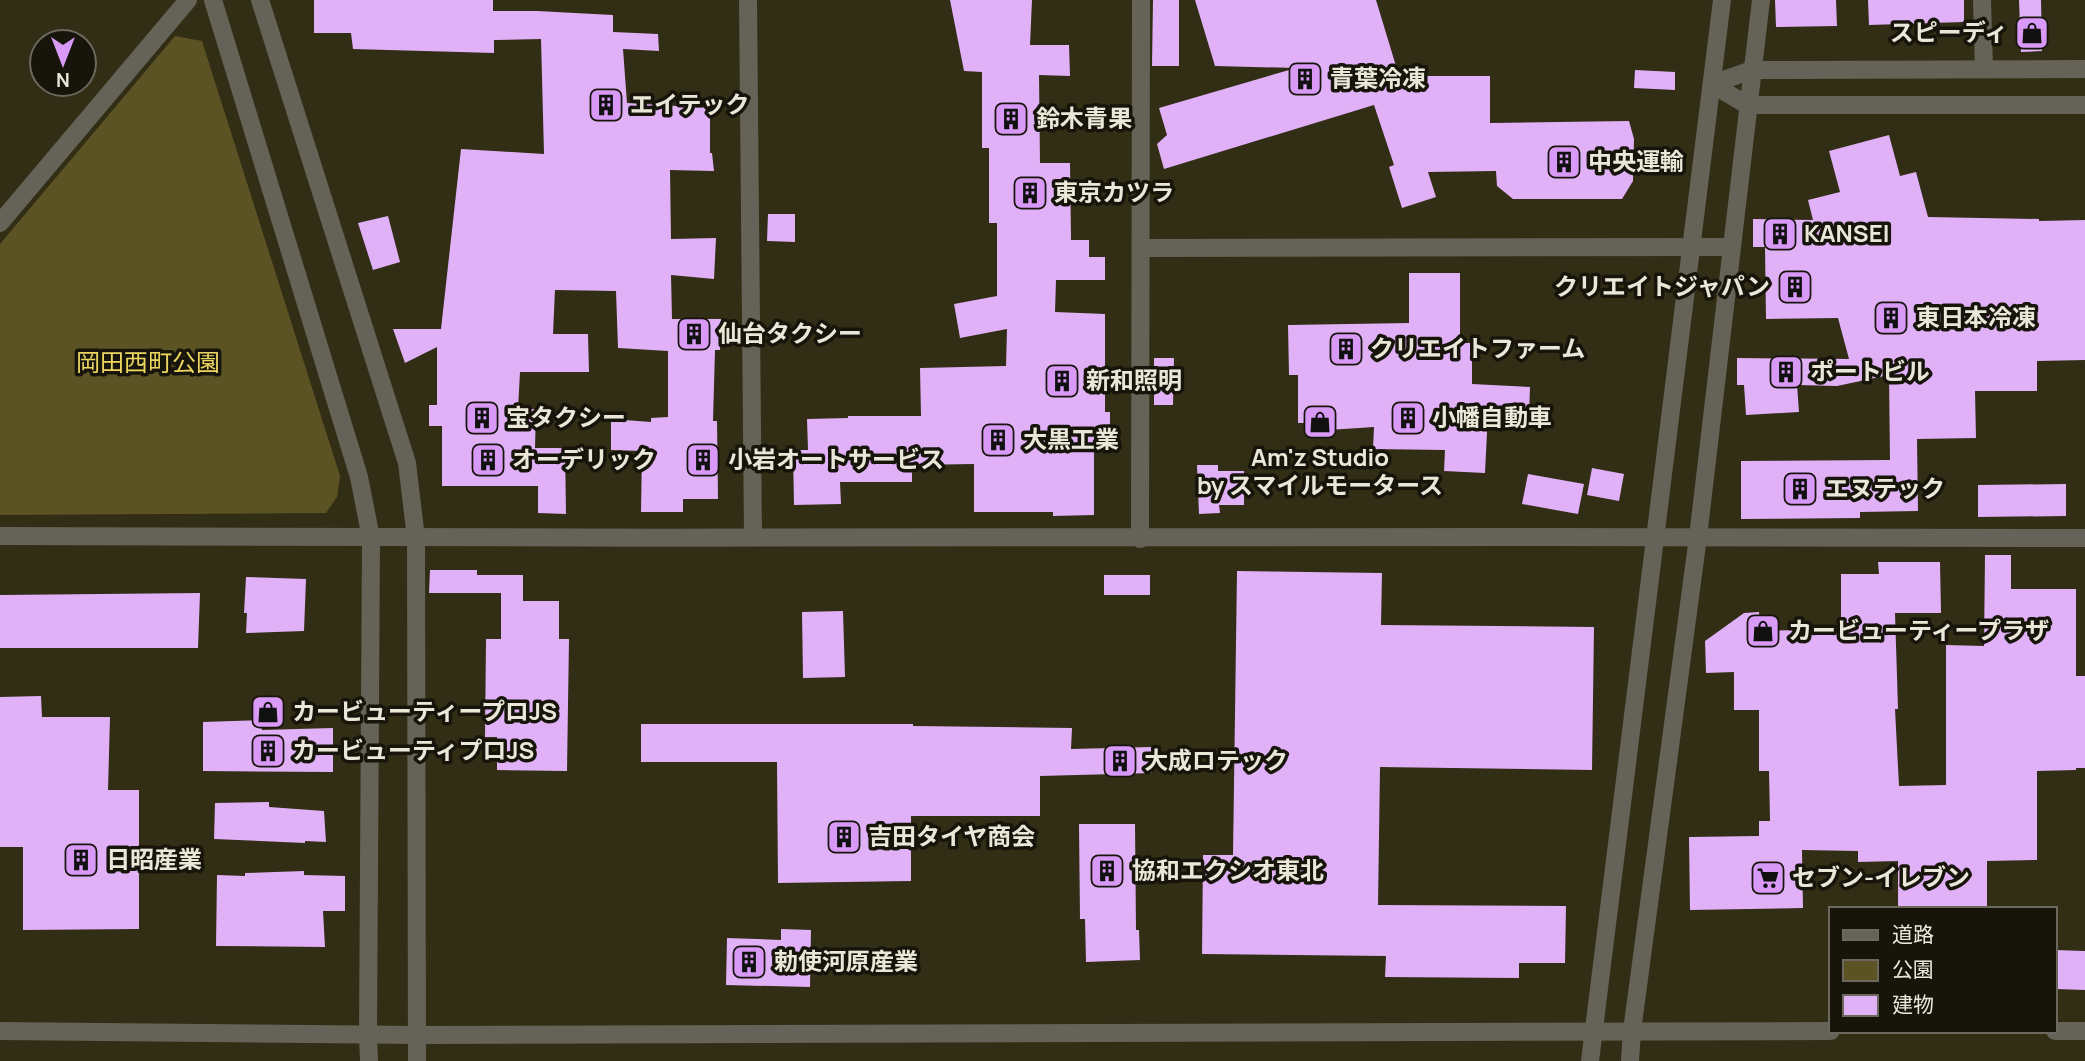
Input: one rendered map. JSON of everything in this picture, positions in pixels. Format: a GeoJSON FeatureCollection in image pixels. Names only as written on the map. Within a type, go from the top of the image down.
{"type":"FeatureCollection","features":[{"type":"Feature","properties":{"kind":"street"},"geometry":{"type":"LineString","coordinates":[[0,223],[188,0]]}},
{"type":"Feature","properties":{"kind":"street"},"geometry":{"type":"LineString","coordinates":[[213,0],[359,477],[371,538],[369,1061]]}},
{"type":"Feature","properties":{"kind":"street"},"geometry":{"type":"LineString","coordinates":[[260,0],[407,463],[416,538],[417,1061]]}},
{"type":"Feature","properties":{"kind":"street"},"geometry":{"type":"LineString","coordinates":[[748,0],[753,537]]}},
{"type":"Feature","properties":{"kind":"street"},"geometry":{"type":"LineString","coordinates":[[1140,538],[1141,0]]}},
{"type":"Feature","properties":{"kind":"street"},"geometry":{"type":"LineString","coordinates":[[1590,1061],[1722,0]]}},
{"type":"Feature","properties":{"kind":"street"},"geometry":{"type":"LineString","coordinates":[[1630,1061],[1698,537],[1761,0]]}},
{"type":"Feature","properties":{"kind":"street"},"geometry":{"type":"LineString","coordinates":[[1982,0],[1984,69]]}},
{"type":"Feature","properties":{"kind":"street"},"geometry":{"type":"LineString","coordinates":[[1712,84],[1752,70],[2085,69]]}},
{"type":"Feature","properties":{"kind":"street"},"geometry":{"type":"LineString","coordinates":[[1712,84],[1747,105],[2085,105]]}},
{"type":"Feature","properties":{"kind":"street"},"geometry":{"type":"LineString","coordinates":[[1141,248],[1731,247]]}},
{"type":"Feature","properties":{"kind":"street"},"geometry":{"type":"LineString","coordinates":[[0,536],[2085,538]]}},
{"type":"Feature","properties":{"kind":"street"},"geometry":{"type":"LineString","coordinates":[[0,1031],[417,1035],[1829,1031]]}},
{"type":"Feature","properties":{"kind":"street"},"geometry":{"type":"LineString","coordinates":[[2057,1031],[2085,1031]]}},
{"type":"Feature","properties":{"kind":"green space","name":"岡田西町公園"},"geometry":{"type":"Polygon","coordinates":[[[175,36],[202,41],[340,476],[337,497],[326,513],[0,515],[0,244],[175,36]]]}},
{"type":"Feature","properties":{"kind":"building"},"geometry":{"type":"Polygon","coordinates":[[[314,0],[493,0],[493,11],[613,15],[613,32],[658,34],[659,51],[623,49],[627,103],[710,108],[710,153],[714,171],[670,170],[671,239],[716,238],[714,279],[671,275],[672,319],[721,319],[720,350],[715,350],[713,421],[717,421],[718,499],[683,499],[683,512],[641,512],[642,451],[611,450],[611,419],[651,422],[651,418],[668,417],[668,351],[618,348],[616,291],[555,290],[553,334],[588,334],[589,372],[520,372],[518,409],[536,409],[535,448],[565,448],[566,514],[538,513],[538,486],[442,486],[442,426],[429,426],[429,405],[437,405],[437,347],[405,363],[393,329],[441,329],[461,149],[544,154],[541,39],[494,40],[494,53],[353,49],[351,33],[314,33],[314,0]]]}},
{"type":"Feature","properties":{"kind":"building"},"geometry":{"type":"Polygon","coordinates":[[[950,0],[1032,0],[1030,45],[1069,45],[1070,76],[1039,75],[1040,163],[1070,163],[1071,240],[1089,240],[1089,257],[1105,257],[1105,280],[1056,280],[1055,312],[1105,314],[1105,412],[1110,412],[1110,439],[1094,439],[1094,515],[974,512],[974,464],[912,465],[912,482],[840,482],[841,504],[794,505],[793,450],[808,450],[807,419],[921,416],[920,368],[1006,366],[1007,329],[960,338],[954,304],[997,296],[997,223],[989,223],[989,148],[982,148],[982,72],[964,71],[950,0]]]}},
{"type":"Feature","properties":{"kind":"building"},"geometry":{"type":"Polygon","coordinates":[[[1153,0],[1179,0],[1179,66],[1152,66],[1153,0]]]}},
{"type":"Feature","properties":{"kind":"building"},"geometry":{"type":"Polygon","coordinates":[[[1195,0],[1376,0],[1399,76],[1490,76],[1490,123],[1629,121],[1634,139],[1633,181],[1622,199],[1513,199],[1497,186],[1496,171],[1428,172],[1436,197],[1402,208],[1389,167],[1394,165],[1374,105],[1164,169],[1157,144],[1167,135],[1159,108],[1296,68],[1215,66],[1195,0]]]}},
{"type":"Feature","properties":{"kind":"building"},"geometry":{"type":"Polygon","coordinates":[[[1775,0],[1836,0],[1837,26],[1776,27],[1775,0]]]}},
{"type":"Feature","properties":{"kind":"building"},"geometry":{"type":"Polygon","coordinates":[[[1868,0],[1964,0],[1964,22],[1869,25],[1868,0]]]}},
{"type":"Feature","properties":{"kind":"building"},"geometry":{"type":"Polygon","coordinates":[[[2019,0],[2041,0],[2042,51],[2021,52],[2019,0]]]}},
{"type":"Feature","properties":{"kind":"building"},"geometry":{"type":"Polygon","coordinates":[[[1635,70],[1675,72],[1675,90],[1634,88],[1635,70]]]}},
{"type":"Feature","properties":{"kind":"building"},"geometry":{"type":"Polygon","coordinates":[[[1889,135],[1900,176],[1916,172],[1928,217],[2085,220],[2085,360],[2037,361],[2037,391],[1975,391],[1976,438],[1917,439],[1918,511],[1860,512],[1860,518],[1741,519],[1741,461],[1890,460],[1889,375],[1837,386],[1797,385],[1799,412],[1746,415],[1744,385],[1737,385],[1737,358],[1849,359],[1838,318],[1766,319],[1765,247],[1753,247],[1753,219],[1813,220],[1808,200],[1840,192],[1829,151],[1889,135]]]}},
{"type":"Feature","properties":{"kind":"building"},"geometry":{"type":"Polygon","coordinates":[[[768,214],[795,214],[795,242],[767,241],[768,214]]]}},
{"type":"Feature","properties":{"kind":"building"},"geometry":{"type":"Polygon","coordinates":[[[388,216],[400,262],[373,270],[358,223],[388,216]]]}},
{"type":"Feature","properties":{"kind":"building"},"geometry":{"type":"Polygon","coordinates":[[[1409,273],[1460,273],[1460,343],[1472,343],[1472,384],[1530,387],[1529,414],[1488,412],[1485,473],[1444,471],[1445,450],[1373,449],[1374,427],[1328,430],[1328,423],[1298,423],[1298,375],[1289,375],[1288,325],[1409,323],[1409,273]]]}},
{"type":"Feature","properties":{"kind":"building"},"geometry":{"type":"Polygon","coordinates":[[[1154,358],[1174,358],[1173,405],[1154,405],[1154,358]]]}},
{"type":"Feature","properties":{"kind":"building"},"geometry":{"type":"Polygon","coordinates":[[[1197,465],[1218,465],[1218,471],[1244,471],[1244,505],[1219,505],[1220,513],[1199,514],[1197,465]]]}},
{"type":"Feature","properties":{"kind":"building"},"geometry":{"type":"Polygon","coordinates":[[[1592,468],[1624,474],[1619,501],[1587,495],[1592,468]]]}},
{"type":"Feature","properties":{"kind":"building"},"geometry":{"type":"Polygon","coordinates":[[[1528,474],[1584,484],[1578,514],[1522,504],[1528,474]]]}},
{"type":"Feature","properties":{"kind":"building"},"geometry":{"type":"Polygon","coordinates":[[[2066,484],[2066,516],[1978,517],[1978,485],[2066,484]]]}},
{"type":"Feature","properties":{"kind":"building"},"geometry":{"type":"Polygon","coordinates":[[[1985,555],[2011,555],[2011,589],[2076,589],[2076,676],[2085,676],[2085,768],[2037,771],[2037,860],[1987,861],[1987,907],[1898,907],[1898,861],[1858,862],[1858,851],[1802,850],[1803,908],[1690,910],[1689,837],[1759,836],[1759,821],[1770,821],[1769,771],[1759,771],[1759,710],[1734,710],[1734,672],[1706,673],[1705,641],[1744,613],[1759,612],[1760,631],[1841,629],[1841,574],[1879,574],[1878,562],[1940,562],[1941,613],[1895,613],[1898,709],[1895,709],[1899,786],[1946,785],[1946,645],[1984,646],[1985,555]]]}},
{"type":"Feature","properties":{"kind":"building"},"geometry":{"type":"Polygon","coordinates":[[[430,570],[477,570],[477,575],[523,575],[523,601],[559,601],[559,639],[569,639],[567,771],[497,770],[497,737],[485,737],[486,639],[501,639],[501,593],[429,593],[430,570]]]}},
{"type":"Feature","properties":{"kind":"building"},"geometry":{"type":"Polygon","coordinates":[[[1237,571],[1382,573],[1381,625],[1594,627],[1592,770],[1380,767],[1378,905],[1566,906],[1565,963],[1519,963],[1519,978],[1385,977],[1386,956],[1202,954],[1203,855],[1233,855],[1237,571]]]}},
{"type":"Feature","properties":{"kind":"building"},"geometry":{"type":"Polygon","coordinates":[[[1104,575],[1150,575],[1150,595],[1104,595],[1104,575]]]}},
{"type":"Feature","properties":{"kind":"building"},"geometry":{"type":"Polygon","coordinates":[[[246,577],[306,579],[304,631],[246,633],[246,577]]]}},
{"type":"Feature","properties":{"kind":"building"},"geometry":{"type":"Polygon","coordinates":[[[200,593],[198,648],[0,648],[0,595],[200,593]]]}},
{"type":"Feature","properties":{"kind":"building"},"geometry":{"type":"Polygon","coordinates":[[[843,611],[845,677],[803,678],[802,612],[843,611]]]}},
{"type":"Feature","properties":{"kind":"building","name":"日昭産業"},"geometry":{"type":"Polygon","coordinates":[[[41,696],[42,717],[110,717],[108,790],[139,790],[139,929],[23,930],[23,847],[0,847],[0,697],[41,696]]]}},
{"type":"Feature","properties":{"kind":"building","name":"カービューティプロJS"},"geometry":{"type":"Polygon","coordinates":[[[260,720],[262,730],[333,728],[333,772],[203,771],[203,722],[260,720]]]}},
{"type":"Feature","properties":{"kind":"building"},"geometry":{"type":"Polygon","coordinates":[[[641,724],[913,724],[1072,728],[1071,749],[1151,747],[1152,773],[1040,776],[1040,816],[911,816],[911,881],[778,883],[777,762],[641,762],[641,724]]]}},
{"type":"Feature","properties":{"kind":"building"},"geometry":{"type":"Polygon","coordinates":[[[269,802],[269,807],[324,811],[326,842],[214,839],[215,803],[269,802]]]}},
{"type":"Feature","properties":{"kind":"building","name":"協和エクシオ東北"},"geometry":{"type":"Polygon","coordinates":[[[1079,824],[1135,824],[1136,930],[1139,930],[1140,960],[1086,962],[1085,919],[1080,919],[1079,824]]]}},
{"type":"Feature","properties":{"kind":"building"},"geometry":{"type":"Polygon","coordinates":[[[304,871],[304,875],[345,876],[345,911],[323,911],[325,947],[216,946],[217,875],[245,876],[245,873],[304,871]]]}},
{"type":"Feature","properties":{"kind":"building"},"geometry":{"type":"Polygon","coordinates":[[[781,929],[811,930],[810,987],[726,985],[727,938],[781,940],[781,929]]]}},
{"type":"Feature","properties":{"kind":"building"},"geometry":{"type":"Polygon","coordinates":[[[2057,950],[2085,951],[2085,990],[2057,989],[2057,950]]]}},
{"type":"Feature","properties":{"kind":"place","name":"スピーディ"},"geometry":{"type":"Point","coordinates":[2032,33]}},
{"type":"Feature","properties":{"kind":"place","name":"青葉冷凍"},"geometry":{"type":"Point","coordinates":[1305,79]}},
{"type":"Feature","properties":{"kind":"place","name":"エイテック"},"geometry":{"type":"Point","coordinates":[606,105]}},
{"type":"Feature","properties":{"kind":"place","name":"鈴木青果"},"geometry":{"type":"Point","coordinates":[1011,119]}},
{"type":"Feature","properties":{"kind":"place","name":"中央運輸"},"geometry":{"type":"Point","coordinates":[1564,162]}},
{"type":"Feature","properties":{"kind":"place","name":"東京カツラ"},"geometry":{"type":"Point","coordinates":[1030,193]}},
{"type":"Feature","properties":{"kind":"place","name":"KANSEI"},"geometry":{"type":"Point","coordinates":[1780,234]}},
{"type":"Feature","properties":{"kind":"place","name":"クリエイトジャパン"},"geometry":{"type":"Point","coordinates":[1795,287]}},
{"type":"Feature","properties":{"kind":"place","name":"東日本冷凍"},"geometry":{"type":"Point","coordinates":[1891,318]}},
{"type":"Feature","properties":{"kind":"place","name":"仙台タクシー"},"geometry":{"type":"Point","coordinates":[694,334]}},
{"type":"Feature","properties":{"kind":"place","name":"クリエイトファーム"},"geometry":{"type":"Point","coordinates":[1346,349]}},
{"type":"Feature","properties":{"kind":"place","name":"ポートビル"},"geometry":{"type":"Point","coordinates":[1786,372]}},
{"type":"Feature","properties":{"kind":"place","name":"新和照明"},"geometry":{"type":"Point","coordinates":[1062,381]}},
{"type":"Feature","properties":{"kind":"place","name":"宝タクシー"},"geometry":{"type":"Point","coordinates":[482,418]}},
{"type":"Feature","properties":{"kind":"place","name":"小幡自動車"},"geometry":{"type":"Point","coordinates":[1408,418]}},
{"type":"Feature","properties":{"kind":"place","name":"Am'z Studio by スマイルモータース"},"geometry":{"type":"Point","coordinates":[1320,422]}},
{"type":"Feature","properties":{"kind":"place","name":"大黒工業"},"geometry":{"type":"Point","coordinates":[998,440]}},
{"type":"Feature","properties":{"kind":"place","name":"オーデリック"},"geometry":{"type":"Point","coordinates":[488,460]}},
{"type":"Feature","properties":{"kind":"place","name":"小岩オートサービス"},"geometry":{"type":"Point","coordinates":[703,460]}},
{"type":"Feature","properties":{"kind":"place","name":"エヌテック"},"geometry":{"type":"Point","coordinates":[1800,489]}},
{"type":"Feature","properties":{"kind":"place","name":"カービューティープラザ"},"geometry":{"type":"Point","coordinates":[1763,631]}},
{"type":"Feature","properties":{"kind":"place","name":"カービューティープロJS"},"geometry":{"type":"Point","coordinates":[268,712]}},
{"type":"Feature","properties":{"kind":"place","name":"カービューティプロJS"},"geometry":{"type":"Point","coordinates":[268,751]}},
{"type":"Feature","properties":{"kind":"place","name":"大成ロテック"},"geometry":{"type":"Point","coordinates":[1120,761]}},
{"type":"Feature","properties":{"kind":"place","name":"吉田タイヤ商会"},"geometry":{"type":"Point","coordinates":[844,837]}},
{"type":"Feature","properties":{"kind":"place","name":"日昭産業"},"geometry":{"type":"Point","coordinates":[81,860]}},
{"type":"Feature","properties":{"kind":"place","name":"協和エクシオ東北"},"geometry":{"type":"Point","coordinates":[1107,871]}},
{"type":"Feature","properties":{"kind":"place","name":"セブン-イレブン"},"geometry":{"type":"Point","coordinates":[1768,878]}},
{"type":"Feature","properties":{"kind":"place","name":"勅使河原産業"},"geometry":{"type":"Point","coordinates":[749,962]}}]}
